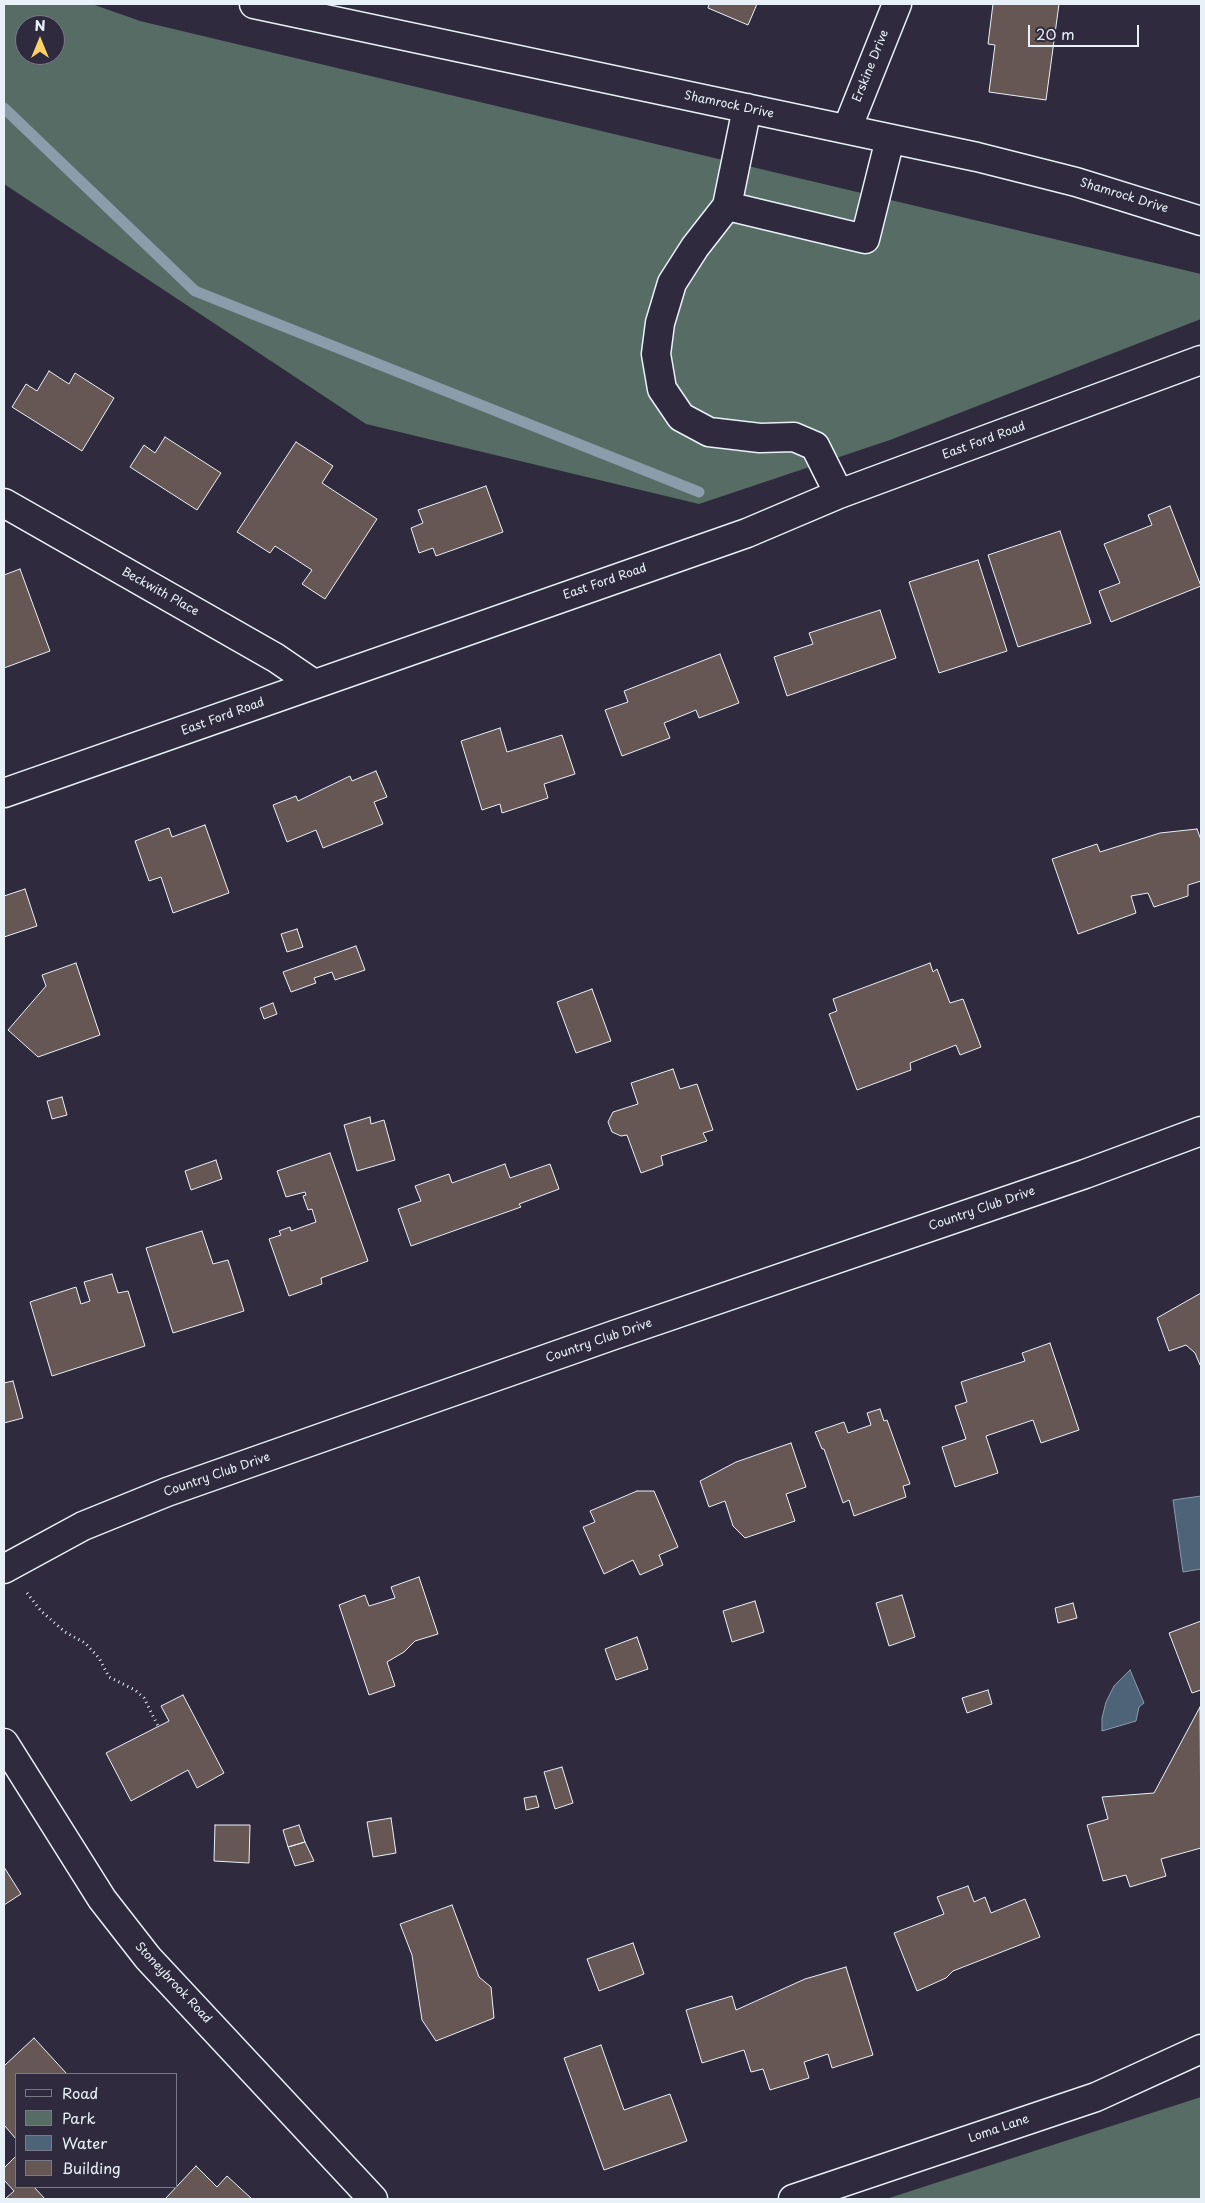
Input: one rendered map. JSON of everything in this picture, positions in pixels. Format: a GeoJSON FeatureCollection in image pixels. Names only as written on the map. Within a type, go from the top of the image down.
{"type":"FeatureCollection","features":[{"type":"Feature","properties":{"kind":"street","name":"Shamrock Drive"},"geometry":{"type":"LineString","coordinates":[[254,4],[285,7],[890,139],[1076,182],[1201,221]]}},
{"type":"Feature","properties":{"kind":"street","name":"Erskine Drive"},"geometry":{"type":"LineString","coordinates":[[846,129],[897,4]]}},
{"type":"Feature","properties":{"kind":"street"},"geometry":{"type":"LineString","coordinates":[[747,108],[727,206],[695,247],[672,283],[660,323],[656,354],[662,389],[681,417],[708,432],[760,438],[794,437],[815,446],[839,494]]}},
{"type":"Feature","properties":{"kind":"street"},"geometry":{"type":"LineString","coordinates":[[727,206],[865,239],[890,139]]}},
{"type":"Feature","properties":{"kind":"street","name":"East Ford Road"},"geometry":{"type":"LineString","coordinates":[[4,793],[747,533],[839,494],[1201,360]]}},
{"type":"Feature","properties":{"kind":"street","name":"Beckwith Place"},"geometry":{"type":"LineString","coordinates":[[4,503],[276,658],[314,684]]}},
{"type":"Feature","properties":{"kind":"street","name":"Country Club Drive"},"geometry":{"type":"LineString","coordinates":[[7,1567],[83,1526],[167,1492],[614,1335],[1085,1174],[1201,1131]]}},
{"type":"Feature","properties":{"kind":"street","name":"Stoneybrook Road"},"geometry":{"type":"LineString","coordinates":[[4,1744],[102,1899],[148,1958],[373,2199]]}},
{"type":"Feature","properties":{"kind":"street","name":"Loma Lane"},"geometry":{"type":"LineString","coordinates":[[793,2199],[1096,2097],[1201,2050]]}},
{"type":"Feature","properties":{"kind":"path"},"geometry":{"type":"LineString","coordinates":[[7,1567],[40,1611],[65,1632],[85,1643],[98,1658],[109,1676],[135,1690],[144,1698],[158,1726]]}},
{"type":"Feature","properties":{"kind":"green space"},"geometry":{"type":"Polygon","coordinates":[[[4,4],[92,4],[140,21],[1201,274],[1201,319],[890,440],[699,504],[366,424],[4,184],[4,4]]]}},
{"type":"Feature","properties":{"kind":"green space"},"geometry":{"type":"Polygon","coordinates":[[[1201,2097],[1201,2199],[886,2199],[1201,2097]]]}},
{"type":"Feature","properties":{"kind":"water"},"geometry":{"type":"Polygon","coordinates":[[[1201,1496],[1201,1569],[1183,1572],[1173,1500],[1201,1496]]]}},
{"type":"Feature","properties":{"kind":"water"},"geometry":{"type":"Polygon","coordinates":[[[1130,1670],[1144,1703],[1139,1707],[1136,1721],[1102,1731],[1102,1718],[1106,1702],[1114,1686],[1130,1670]]]}},
{"type":"Feature","properties":{"kind":"building"},"geometry":{"type":"Polygon","coordinates":[[[709,4],[757,4],[748,25],[708,8],[709,4]]]}},
{"type":"Feature","properties":{"kind":"building"},"geometry":{"type":"Polygon","coordinates":[[[993,4],[1059,4],[1046,100],[989,92],[995,45],[988,44],[993,4]]]}},
{"type":"Feature","properties":{"kind":"building"},"geometry":{"type":"Polygon","coordinates":[[[49,371],[69,384],[75,373],[114,398],[82,451],[12,407],[26,384],[37,391],[49,371]]]}},
{"type":"Feature","properties":{"kind":"building"},"geometry":{"type":"Polygon","coordinates":[[[165,437],[221,473],[197,510],[130,467],[144,445],[155,453],[165,437]]]}},
{"type":"Feature","properties":{"kind":"building"},"geometry":{"type":"Polygon","coordinates":[[[296,442],[333,466],[322,483],[377,519],[325,599],[302,584],[312,570],[275,546],[270,553],[237,532],[296,442]]]}},
{"type":"Feature","properties":{"kind":"building"},"geometry":{"type":"Polygon","coordinates":[[[486,486],[503,532],[436,556],[433,548],[419,553],[411,528],[423,523],[418,510],[486,486]]]}},
{"type":"Feature","properties":{"kind":"building"},"geometry":{"type":"Polygon","coordinates":[[[1170,506],[1201,586],[1111,622],[1099,591],[1120,583],[1104,544],[1152,525],[1148,515],[1170,506]]]}},
{"type":"Feature","properties":{"kind":"building"},"geometry":{"type":"Polygon","coordinates":[[[1060,531],[1091,623],[1018,647],[988,555],[1060,531]]]}},
{"type":"Feature","properties":{"kind":"building"},"geometry":{"type":"Polygon","coordinates":[[[978,560],[1007,651],[939,673],[909,582],[978,560]]]}},
{"type":"Feature","properties":{"kind":"building"},"geometry":{"type":"Polygon","coordinates":[[[20,569],[50,651],[4,668],[4,575],[20,569]]]}},
{"type":"Feature","properties":{"kind":"building"},"geometry":{"type":"Polygon","coordinates":[[[880,610],[896,658],[787,696],[774,657],[813,644],[809,633],[880,610]]]}},
{"type":"Feature","properties":{"kind":"building"},"geometry":{"type":"Polygon","coordinates":[[[720,654],[739,703],[699,718],[696,710],[664,723],[670,738],[622,756],[605,710],[628,702],[624,691],[720,654]]]}},
{"type":"Feature","properties":{"kind":"building"},"geometry":{"type":"Polygon","coordinates":[[[500,728],[507,752],[562,735],[575,774],[544,784],[548,798],[502,813],[500,804],[482,810],[461,741],[500,728]]]}},
{"type":"Feature","properties":{"kind":"building"},"geometry":{"type":"Polygon","coordinates":[[[376,771],[387,797],[374,802],[383,824],[323,848],[316,830],[287,842],[273,805],[296,796],[298,801],[350,776],[352,781],[376,771]]]}},
{"type":"Feature","properties":{"kind":"building"},"geometry":{"type":"Polygon","coordinates":[[[205,825],[229,893],[173,913],[161,877],[149,881],[135,841],[169,828],[172,837],[205,825]]]}},
{"type":"Feature","properties":{"kind":"building"},"geometry":{"type":"Polygon","coordinates":[[[1197,829],[1201,840],[1201,881],[1188,885],[1188,896],[1154,907],[1148,893],[1131,896],[1136,913],[1078,934],[1052,859],[1097,844],[1100,852],[1160,833],[1197,829]]]}},
{"type":"Feature","properties":{"kind":"building"},"geometry":{"type":"Polygon","coordinates":[[[25,889],[37,926],[4,937],[4,896],[25,889]]]}},
{"type":"Feature","properties":{"kind":"building"},"geometry":{"type":"Polygon","coordinates":[[[297,929],[303,947],[287,952],[281,934],[297,929]]]}},
{"type":"Feature","properties":{"kind":"building"},"geometry":{"type":"Polygon","coordinates":[[[356,946],[365,970],[335,980],[332,972],[314,978],[316,983],[291,992],[283,972],[356,946]]]}},
{"type":"Feature","properties":{"kind":"building"},"geometry":{"type":"Polygon","coordinates":[[[76,963],[100,1035],[38,1057],[8,1030],[46,986],[42,975],[76,963]]]}},
{"type":"Feature","properties":{"kind":"building"},"geometry":{"type":"Polygon","coordinates":[[[930,963],[933,972],[937,969],[950,1003],[963,999],[981,1047],[960,1055],[956,1045],[910,1063],[911,1070],[857,1090],[829,1014],[837,1011],[833,999],[930,963]]]}},
{"type":"Feature","properties":{"kind":"building"},"geometry":{"type":"Polygon","coordinates":[[[592,989],[611,1041],[576,1053],[557,1002],[592,989]]]}},
{"type":"Feature","properties":{"kind":"building"},"geometry":{"type":"Polygon","coordinates":[[[273,1003],[277,1014],[264,1019],[260,1008],[273,1003]]]}},
{"type":"Feature","properties":{"kind":"building"},"geometry":{"type":"Polygon","coordinates":[[[673,1069],[680,1089],[697,1084],[713,1130],[703,1133],[707,1141],[661,1156],[663,1165],[641,1173],[627,1135],[621,1136],[612,1132],[608,1122],[613,1112],[638,1104],[631,1083],[673,1069]]]}},
{"type":"Feature","properties":{"kind":"building"},"geometry":{"type":"Polygon","coordinates":[[[62,1097],[67,1115],[52,1119],[47,1101],[62,1097]]]}},
{"type":"Feature","properties":{"kind":"building"},"geometry":{"type":"Polygon","coordinates":[[[370,1117],[371,1124],[384,1120],[395,1160],[357,1171],[344,1125],[370,1117]]]}},
{"type":"Feature","properties":{"kind":"building"},"geometry":{"type":"Polygon","coordinates":[[[330,1153],[368,1261],[321,1278],[322,1284],[289,1296],[269,1239],[281,1235],[279,1231],[290,1227],[291,1231],[316,1222],[312,1209],[308,1210],[303,1196],[306,1195],[305,1192],[286,1197],[277,1171],[330,1153]]]}},
{"type":"Feature","properties":{"kind":"building"},"geometry":{"type":"Polygon","coordinates":[[[216,1160],[222,1179],[191,1190],[185,1171],[216,1160]]]}},
{"type":"Feature","properties":{"kind":"building"},"geometry":{"type":"Polygon","coordinates":[[[505,1164],[510,1178],[550,1164],[559,1189],[519,1204],[521,1207],[411,1246],[398,1209],[421,1201],[415,1186],[449,1174],[452,1183],[505,1164]]]}},
{"type":"Feature","properties":{"kind":"building"},"geometry":{"type":"Polygon","coordinates":[[[202,1231],[213,1264],[228,1260],[244,1311],[173,1333],[146,1248],[202,1231]]]}},
{"type":"Feature","properties":{"kind":"building"},"geometry":{"type":"Polygon","coordinates":[[[112,1274],[118,1293],[128,1291],[145,1346],[52,1376],[30,1302],[76,1287],[81,1304],[90,1301],[84,1282],[112,1274]]]}},
{"type":"Feature","properties":{"kind":"building"},"geometry":{"type":"Polygon","coordinates":[[[1201,1293],[1200,1365],[1195,1353],[1186,1345],[1169,1351],[1157,1318],[1201,1293]]]}},
{"type":"Feature","properties":{"kind":"building"},"geometry":{"type":"Polygon","coordinates":[[[1050,1343],[1079,1430],[1041,1443],[1033,1420],[986,1436],[998,1473],[955,1487],[942,1447],[966,1439],[955,1406],[967,1402],[961,1382],[1025,1361],[1022,1353],[1050,1343]]]}},
{"type":"Feature","properties":{"kind":"building"},"geometry":{"type":"Polygon","coordinates":[[[13,1381],[23,1418],[4,1423],[4,1383],[13,1381]]]}},
{"type":"Feature","properties":{"kind":"building"},"geometry":{"type":"Polygon","coordinates":[[[880,1409],[884,1421],[887,1420],[910,1484],[903,1486],[906,1497],[854,1516],[849,1500],[843,1503],[824,1449],[822,1449],[815,1432],[844,1422],[848,1433],[871,1425],[867,1413],[880,1409]]]}},
{"type":"Feature","properties":{"kind":"building"},"geometry":{"type":"Polygon","coordinates":[[[791,1443],[806,1487],[786,1494],[795,1521],[745,1538],[733,1526],[725,1501],[709,1507],[700,1481],[736,1462],[791,1443]]]}},
{"type":"Feature","properties":{"kind":"building"},"geometry":{"type":"Polygon","coordinates":[[[637,1491],[654,1491],[678,1547],[659,1555],[663,1565],[640,1575],[633,1560],[604,1574],[583,1527],[595,1522],[590,1511],[637,1491]]]}},
{"type":"Feature","properties":{"kind":"building"},"geometry":{"type":"Polygon","coordinates":[[[419,1577],[438,1634],[415,1641],[404,1652],[387,1662],[395,1686],[369,1695],[339,1605],[365,1595],[369,1606],[395,1598],[391,1587],[419,1577]]]}},
{"type":"Feature","properties":{"kind":"building"},"geometry":{"type":"Polygon","coordinates":[[[902,1595],[915,1637],[889,1646],[876,1603],[902,1595]]]}},
{"type":"Feature","properties":{"kind":"building"},"geometry":{"type":"Polygon","coordinates":[[[755,1601],[764,1632],[732,1642],[723,1611],[755,1601]]]}},
{"type":"Feature","properties":{"kind":"building"},"geometry":{"type":"Polygon","coordinates":[[[1073,1603],[1077,1618],[1058,1623],[1055,1608],[1073,1603]]]}},
{"type":"Feature","properties":{"kind":"building"},"geometry":{"type":"Polygon","coordinates":[[[1201,1621],[1201,1690],[1192,1693],[1169,1633],[1201,1621]]]}},
{"type":"Feature","properties":{"kind":"building"},"geometry":{"type":"Polygon","coordinates":[[[637,1637],[648,1669],[616,1680],[605,1649],[637,1637]]]}},
{"type":"Feature","properties":{"kind":"building"},"geometry":{"type":"Polygon","coordinates":[[[988,1690],[992,1704],[967,1713],[962,1698],[988,1690]]]}},
{"type":"Feature","properties":{"kind":"building"},"geometry":{"type":"Polygon","coordinates":[[[183,1695],[224,1773],[197,1788],[188,1770],[131,1801],[106,1753],[169,1721],[161,1706],[183,1695]]]}},
{"type":"Feature","properties":{"kind":"building"},"geometry":{"type":"Polygon","coordinates":[[[1200,1707],[1201,1848],[1161,1859],[1166,1876],[1130,1887],[1126,1875],[1103,1881],[1087,1825],[1108,1819],[1102,1797],[1154,1793],[1200,1707]]]}},
{"type":"Feature","properties":{"kind":"building"},"geometry":{"type":"Polygon","coordinates":[[[562,1767],[573,1803],[555,1809],[544,1772],[562,1767]]]}},
{"type":"Feature","properties":{"kind":"building"},"geometry":{"type":"Polygon","coordinates":[[[536,1796],[539,1807],[526,1810],[524,1798],[536,1796]]]}},
{"type":"Feature","properties":{"kind":"building"},"geometry":{"type":"Polygon","coordinates":[[[391,1818],[396,1853],[373,1857],[367,1822],[391,1818]]]}},
{"type":"Feature","properties":{"kind":"building"},"geometry":{"type":"Polygon","coordinates":[[[215,1825],[250,1825],[249,1863],[214,1861],[215,1825]]]}},
{"type":"Feature","properties":{"kind":"building"},"geometry":{"type":"Polygon","coordinates":[[[299,1825],[305,1842],[288,1847],[283,1830],[299,1825]]]}},
{"type":"Feature","properties":{"kind":"building"},"geometry":{"type":"Polygon","coordinates":[[[305,1842],[314,1861],[295,1866],[288,1847],[305,1842]]]}},
{"type":"Feature","properties":{"kind":"building"},"geometry":{"type":"Polygon","coordinates":[[[4,1867],[21,1894],[4,1905],[4,1867]]]}},
{"type":"Feature","properties":{"kind":"building"},"geometry":{"type":"Polygon","coordinates":[[[968,1886],[974,1902],[985,1897],[991,1913],[1025,1899],[1040,1937],[953,1971],[946,1978],[917,1991],[894,1933],[944,1914],[937,1897],[968,1886]]]}},
{"type":"Feature","properties":{"kind":"building"},"geometry":{"type":"Polygon","coordinates":[[[452,1905],[479,1977],[491,1987],[494,2018],[436,2041],[422,2020],[412,1955],[400,1924],[452,1905]]]}},
{"type":"Feature","properties":{"kind":"building"},"geometry":{"type":"Polygon","coordinates":[[[633,1943],[644,1974],[599,1991],[587,1959],[633,1943]]]}},
{"type":"Feature","properties":{"kind":"building"},"geometry":{"type":"Polygon","coordinates":[[[846,1967],[873,2055],[832,2068],[828,2054],[804,2062],[809,2078],[770,2090],[763,2069],[751,2072],[744,2050],[702,2063],[686,2010],[732,1996],[736,2010],[805,1979],[846,1967]]]}},
{"type":"Feature","properties":{"kind":"building"},"geometry":{"type":"Polygon","coordinates":[[[34,2038],[66,2073],[15,2073],[15,2138],[4,2125],[4,2066],[34,2038]]]}},
{"type":"Feature","properties":{"kind":"building"},"geometry":{"type":"Polygon","coordinates":[[[601,2045],[624,2110],[670,2094],[687,2141],[604,2170],[564,2058],[601,2045]]]}},
{"type":"Feature","properties":{"kind":"building"},"geometry":{"type":"Polygon","coordinates":[[[15,2157],[15,2188],[35,2188],[45,2199],[5,2199],[14,2191],[4,2180],[4,2168],[15,2157]]]}},
{"type":"Feature","properties":{"kind":"building"},"geometry":{"type":"Polygon","coordinates":[[[196,2166],[217,2187],[227,2176],[252,2199],[165,2199],[175,2188],[178,2188],[178,2185],[196,2166]]]}},
{"type":"Feature","properties":{"kind":"waterway"},"geometry":{"type":"LineString","coordinates":[[4,108],[195,291],[699,492]]}}]}
